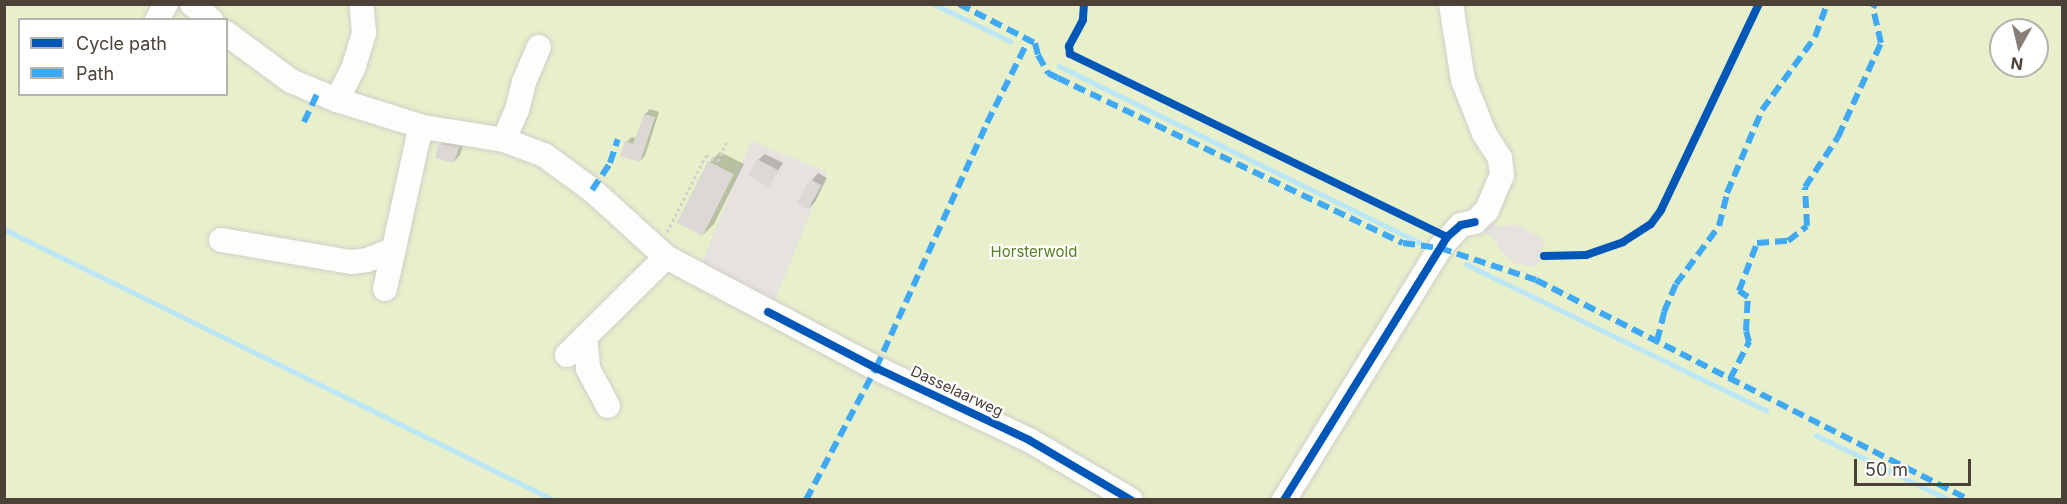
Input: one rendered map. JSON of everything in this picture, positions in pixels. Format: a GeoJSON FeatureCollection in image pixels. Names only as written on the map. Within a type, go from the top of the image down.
{"type":"FeatureCollection","features":[{"type":"Feature","properties":{"kind":"street"},"geometry":{"type":"LineString","coordinates":[[158,18],[166,4]]}},
{"type":"Feature","properties":{"kind":"street"},"geometry":{"type":"LineString","coordinates":[[192,4],[208,18]]}},
{"type":"Feature","properties":{"kind":"street"},"geometry":{"type":"LineString","coordinates":[[1284,500],[1447,237],[1461,225],[1475,222],[1487,210],[1502,175],[1500,158],[1484,133],[1466,89],[1451,4]]}},
{"type":"Feature","properties":{"kind":"street"},"geometry":{"type":"LineString","coordinates":[[337,100],[352,69],[364,33],[362,8]]}},
{"type":"Feature","properties":{"kind":"street","name":"Dasselaarweg"},"geometry":{"type":"LineString","coordinates":[[228,34],[291,81],[337,100],[423,127],[504,140],[544,155],[592,190],[661,253],[876,368],[1029,440],[1131,500]]}},
{"type":"Feature","properties":{"kind":"street"},"geometry":{"type":"LineString","coordinates":[[504,140],[539,47]]}},
{"type":"Feature","properties":{"kind":"street"},"geometry":{"type":"LineString","coordinates":[[385,289],[418,139],[423,127]]}},
{"type":"Feature","properties":{"kind":"street"},"geometry":{"type":"LineString","coordinates":[[221,240],[351,262],[368,261],[393,250]]}},
{"type":"Feature","properties":{"kind":"street"},"geometry":{"type":"LineString","coordinates":[[567,355],[661,253]]}},
{"type":"Feature","properties":{"kind":"street"},"geometry":{"type":"LineString","coordinates":[[585,338],[588,369],[608,406]]}},
{"type":"Feature","properties":{"kind":"path"},"geometry":{"type":"LineString","coordinates":[[661,253],[706,154],[718,161],[726,143]]}},
{"type":"Feature","properties":{"kind":"green space","name":"Horsterwold"},"geometry":{"type":"Polygon","coordinates":[[[4,5],[2062,5],[2062,499],[5,499],[4,5]]]}},
{"type":"Feature","properties":{"kind":"shaded area"},"geometry":{"type":"Polygon","coordinates":[[[751,141],[827,172],[775,301],[699,270],[751,141]]]}},
{"type":"Feature","properties":{"kind":"shaded area"},"geometry":{"type":"Polygon","coordinates":[[[1491,223],[1497,227],[1515,224],[1544,239],[1541,260],[1533,267],[1515,264],[1501,252],[1496,240],[1476,228],[1491,223]]]}},
{"type":"Feature","properties":{"kind":"building"},"geometry":{"type":"Polygon","coordinates":[[[644,114],[655,117],[640,162],[620,156],[625,141],[633,144],[644,114]]]}},
{"type":"Feature","properties":{"kind":"building"},"geometry":{"type":"Polygon","coordinates":[[[438,144],[459,147],[454,163],[435,158],[438,144]]]}},
{"type":"Feature","properties":{"kind":"building"},"geometry":{"type":"Polygon","coordinates":[[[757,159],[778,170],[769,187],[748,176],[757,159]]]}},
{"type":"Feature","properties":{"kind":"building"},"geometry":{"type":"Polygon","coordinates":[[[708,161],[734,174],[703,236],[677,222],[708,161]]]}},
{"type":"Feature","properties":{"kind":"building"},"geometry":{"type":"Polygon","coordinates":[[[810,179],[821,185],[808,210],[796,203],[810,179]]]}},
{"type":"Feature","properties":{"kind":"waterway"},"geometry":{"type":"LineString","coordinates":[[934,4],[1010,41]]}},
{"type":"Feature","properties":{"kind":"waterway"},"geometry":{"type":"LineString","coordinates":[[1059,66],[1419,242]]}},
{"type":"Feature","properties":{"kind":"waterway"},"geometry":{"type":"LineString","coordinates":[[4,229],[554,500]]}},
{"type":"Feature","properties":{"kind":"waterway"},"geometry":{"type":"LineString","coordinates":[[1466,264],[1766,410]]}},
{"type":"Feature","properties":{"kind":"waterway"},"geometry":{"type":"LineString","coordinates":[[1816,435],[1949,500]]}},
{"type":"Feature","properties":{"kind":"marked path"},"geometry":{"type":"LineString","coordinates":[[959,4],[1035,43],[1038,55],[1048,73],[1058,78],[1403,243],[1440,248],[1536,280],[1969,500]]}},
{"type":"Feature","properties":{"kind":"marked path"},"geometry":{"type":"LineString","coordinates":[[1657,341],[1664,312],[1676,284],[1719,226],[1727,193],[1762,110],[1815,37],[1827,4]]}},
{"type":"Feature","properties":{"kind":"marked path"},"geometry":{"type":"LineString","coordinates":[[1730,379],[1749,342],[1746,331],[1748,297],[1739,291],[1757,243],[1788,241],[1807,226],[1805,187],[1838,137],[1881,43],[1873,8],[1875,4]]}},
{"type":"Feature","properties":{"kind":"marked path"},"geometry":{"type":"LineString","coordinates":[[806,500],[876,368],[987,123],[1029,39]]}},
{"type":"Feature","properties":{"kind":"marked path"},"geometry":{"type":"LineString","coordinates":[[304,122],[318,92]]}},
{"type":"Feature","properties":{"kind":"marked path"},"geometry":{"type":"LineString","coordinates":[[592,190],[610,163],[618,139]]}},
{"type":"Feature","properties":{"kind":"cycle path"},"geometry":{"type":"LineString","coordinates":[[1084,4],[1083,20],[1069,46],[1070,54],[1447,237]]}},
{"type":"Feature","properties":{"kind":"cycle path"},"geometry":{"type":"LineString","coordinates":[[1544,256],[1586,255],[1623,242],[1651,224],[1661,210],[1759,4]]}},
{"type":"Feature","properties":{"kind":"cycle path"},"geometry":{"type":"LineString","coordinates":[[1284,500],[1447,237],[1461,225],[1475,222]]}},
{"type":"Feature","properties":{"kind":"cycle path"},"geometry":{"type":"LineString","coordinates":[[768,312],[876,368],[1029,440],[1131,500]]}}]}
